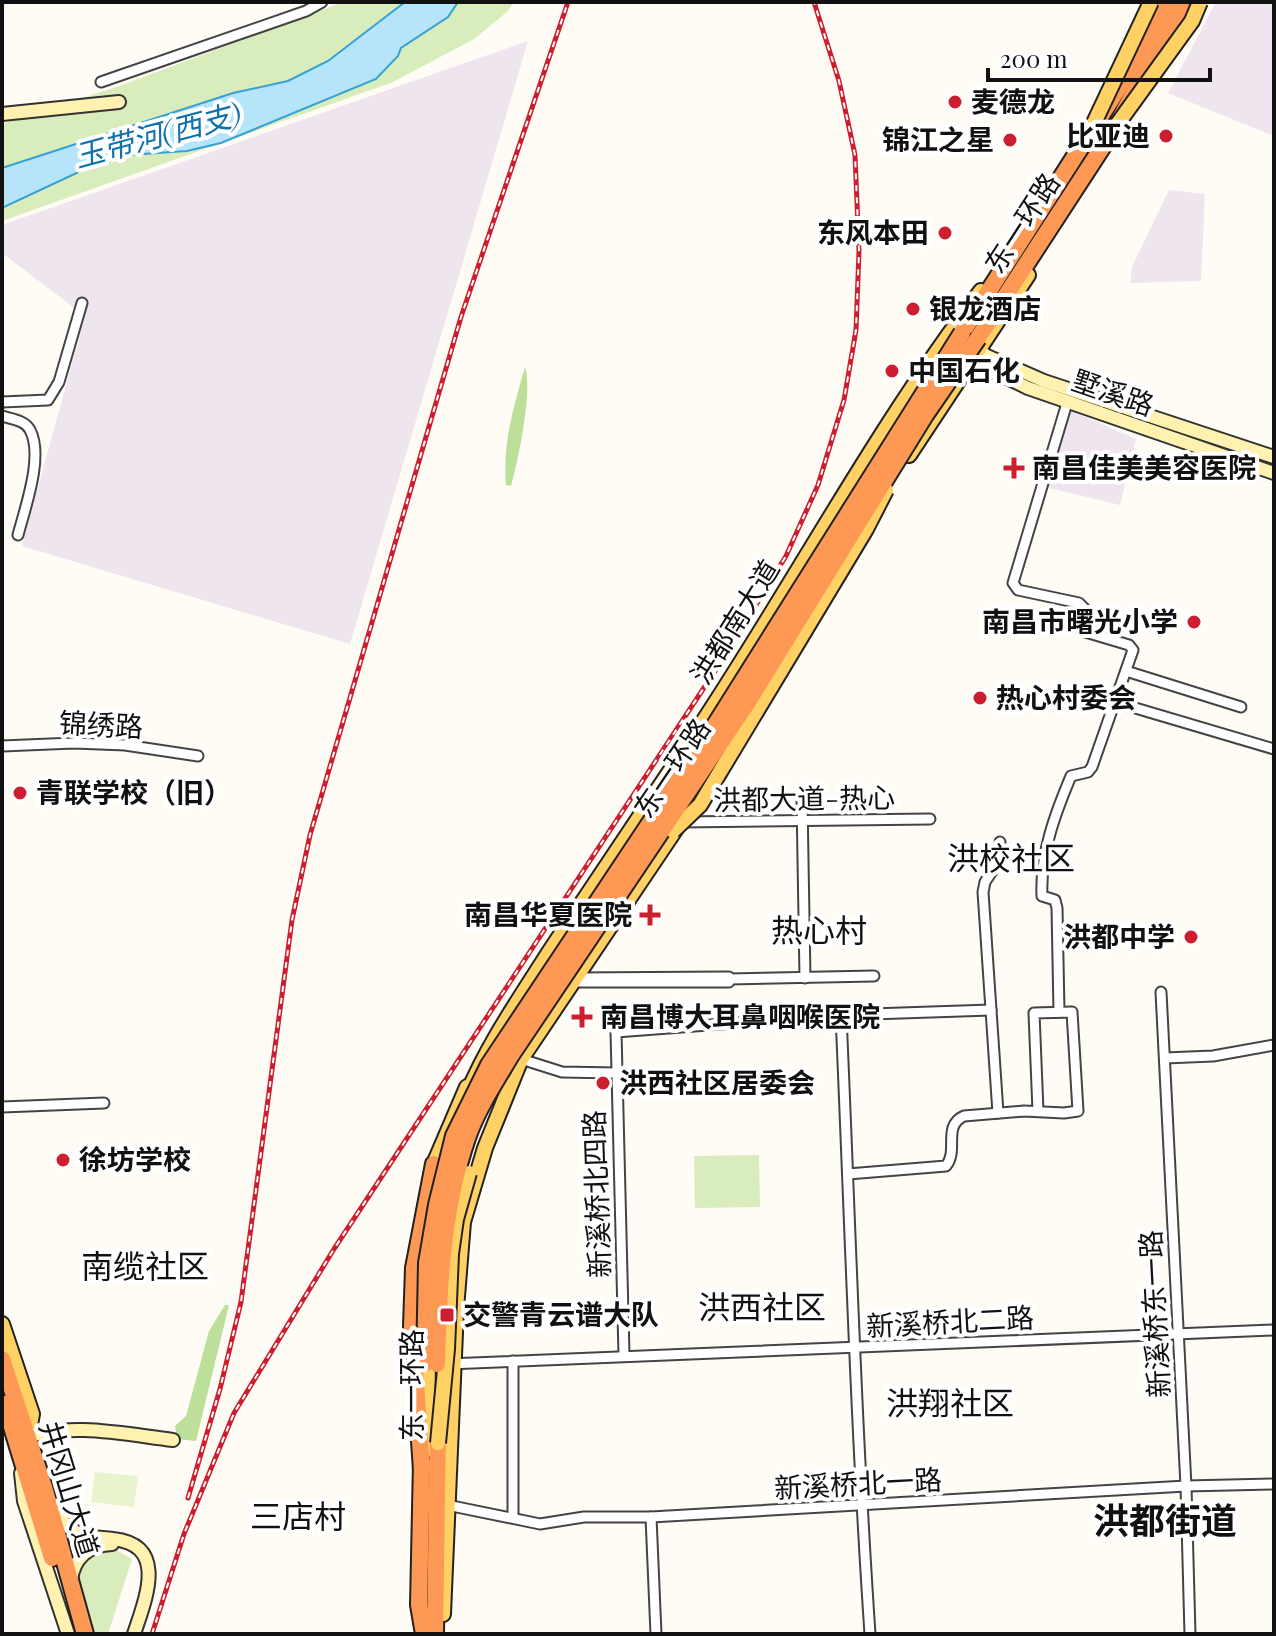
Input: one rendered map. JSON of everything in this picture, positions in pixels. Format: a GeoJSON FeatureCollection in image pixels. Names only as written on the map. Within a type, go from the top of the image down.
{"type":"FeatureCollection","features":[{"type":"Feature","properties":{"kind":"highway","name":"东一环路"},"geometry":{"type":"LineString","coordinates":[[419,1605],[427,1263],[454,1136],[489,1065],[712,730],[927,385],[1148,42],[1165,2]]}},
{"type":"Feature","properties":{"kind":"highway","name":"东一环路"},"geometry":{"type":"LineString","coordinates":[[435,1634],[438,1443],[445,1364],[440,1262],[467,1137],[511,1055],[748,702],[925,415],[1116,126],[1183,2]]}},
{"type":"Feature","properties":{"kind":"highway"},"geometry":{"type":"LineString","coordinates":[[422,1470],[412,1326],[416,1254],[434,1164]]}},
{"type":"Feature","properties":{"kind":"highway","name":"井冈山大道"},"geometry":{"type":"LineString","coordinates":[[2,1359],[76,1634]]}},
{"type":"Feature","properties":{"kind":"highway","name":"井冈山大道"},"geometry":{"type":"LineString","coordinates":[[2,1395],[44,1487],[85,1634]]}},
{"type":"Feature","properties":{"kind":"highway"},"geometry":{"type":"LineString","coordinates":[[419,1605],[424,1634]]}},
{"type":"Feature","properties":{"kind":"highway"},"geometry":{"type":"LineString","coordinates":[[412,1634],[419,1605]]}},
{"type":"Feature","properties":{"kind":"main road"},"geometry":{"type":"LineString","coordinates":[[1086,140],[1151,2]]}},
{"type":"Feature","properties":{"kind":"main road","name":"洪都南大道"},"geometry":{"type":"LineString","coordinates":[[424,1634],[429,1277],[433,1212],[456,1119],[482,1058],[617,847],[700,727],[859,470],[1118,83],[1165,2]]}},
{"type":"Feature","properties":{"kind":"main road","name":"洪都南大道"},"geometry":{"type":"LineString","coordinates":[[442,1634],[447,1505],[445,1364],[463,1222],[485,1148],[519,1062],[676,827],[874,505],[977,356],[1126,123],[1193,2]]}},
{"type":"Feature","properties":{"kind":"main road"},"geometry":{"type":"LineString","coordinates":[[1116,126],[1192,21],[1200,2]]}},
{"type":"Feature","properties":{"kind":"main road"},"geometry":{"type":"LineString","coordinates":[[676,827],[700,805],[866,529],[925,415]]}},
{"type":"Feature","properties":{"kind":"main road"},"geometry":{"type":"LineString","coordinates":[[434,1164],[449,1123],[482,1058]]}},
{"type":"Feature","properties":{"kind":"main road"},"geometry":{"type":"LineString","coordinates":[[438,1443],[456,1219],[492,1108],[519,1062]]}},
{"type":"Feature","properties":{"kind":"main road"},"geometry":{"type":"LineString","coordinates":[[2,1324],[32,1414],[23,1438],[2,1426]]}},
{"type":"Feature","properties":{"kind":"street"},"geometry":{"type":"LineString","coordinates":[[101,82],[306,11],[322,2]]}},
{"type":"Feature","properties":{"kind":"street"},"geometry":{"type":"LineString","coordinates":[[2,114],[119,102]]}},
{"type":"Feature","properties":{"kind":"street"},"geometry":{"type":"LineString","coordinates":[[2,402],[48,400],[59,382],[82,303]]}},
{"type":"Feature","properties":{"kind":"street","name":"墅溪路"},"geometry":{"type":"LineString","coordinates":[[952,329],[977,356],[1028,388],[1274,473]]}},
{"type":"Feature","properties":{"kind":"street","name":"墅溪路"},"geometry":{"type":"LineString","coordinates":[[942,345],[1274,457]]}},
{"type":"Feature","properties":{"kind":"street"},"geometry":{"type":"LineString","coordinates":[[1059,1012],[1057,908],[1055,900],[1042,896],[1044,859],[1050,832],[1071,776],[1088,772],[1092,767],[1133,653],[1132,646],[1082,631],[1083,606],[1079,603],[1018,590],[1013,583],[1067,403]]}},
{"type":"Feature","properties":{"kind":"street"},"geometry":{"type":"LineString","coordinates":[[2,416],[22,422],[29,429],[33,445],[33,479],[18,535]]}},
{"type":"Feature","properties":{"kind":"street"},"geometry":{"type":"LineString","coordinates":[[1126,671],[1241,707]]}},
{"type":"Feature","properties":{"kind":"street"},"geometry":{"type":"LineString","coordinates":[[1115,702],[1274,749]]}},
{"type":"Feature","properties":{"kind":"street","name":"锦绣路"},"geometry":{"type":"LineString","coordinates":[[2,746],[74,743],[125,745],[198,756]]}},
{"type":"Feature","properties":{"kind":"street"},"geometry":{"type":"LineString","coordinates":[[802,800],[805,978]]}},
{"type":"Feature","properties":{"kind":"street","name":"洪都大道-热心"},"geometry":{"type":"LineString","coordinates":[[676,827],[930,819]]}},
{"type":"Feature","properties":{"kind":"street"},"geometry":{"type":"LineString","coordinates":[[998,1113],[983,892],[985,882],[995,867],[1000,842]]}},
{"type":"Feature","properties":{"kind":"street"},"geometry":{"type":"LineString","coordinates":[[574,980],[729,982],[729,979],[874,976]]}},
{"type":"Feature","properties":{"kind":"street","name":"新溪桥东一路"},"geometry":{"type":"LineString","coordinates":[[1161,992],[1186,1486],[1190,1634]]}},
{"type":"Feature","properties":{"kind":"street"},"geometry":{"type":"LineString","coordinates":[[870,1634],[841,1015],[991,1010]]}},
{"type":"Feature","properties":{"kind":"street"},"geometry":{"type":"LineString","coordinates":[[848,1174],[946,1166],[951,1160],[954,1122],[973,1114],[1078,1111],[1072,1012],[1034,1013],[1038,1111]]}},
{"type":"Feature","properties":{"kind":"street","name":"新溪桥北四路"},"geometry":{"type":"LineString","coordinates":[[624,1355],[616,1032],[841,1015]]}},
{"type":"Feature","properties":{"kind":"street"},"geometry":{"type":"LineString","coordinates":[[1165,1058],[1213,1056],[1274,1045]]}},
{"type":"Feature","properties":{"kind":"street"},"geometry":{"type":"LineString","coordinates":[[519,1062],[562,1072],[616,1073]]}},
{"type":"Feature","properties":{"kind":"street"},"geometry":{"type":"LineString","coordinates":[[2,1107],[104,1103]]}},
{"type":"Feature","properties":{"kind":"street","name":"新溪桥北二路"},"geometry":{"type":"LineString","coordinates":[[445,1364],[1274,1330]]}},
{"type":"Feature","properties":{"kind":"street"},"geometry":{"type":"LineString","coordinates":[[513,1361],[513,1517]]}},
{"type":"Feature","properties":{"kind":"street"},"geometry":{"type":"LineString","coordinates":[[68,1634],[24,1501],[23,1438],[54,1430],[78,1429],[173,1440]]}},
{"type":"Feature","properties":{"kind":"street","name":"新溪桥北一路"},"geometry":{"type":"LineString","coordinates":[[447,1505],[540,1524],[584,1517],[651,1517],[1186,1486],[1274,1484]]}},
{"type":"Feature","properties":{"kind":"street"},"geometry":{"type":"LineString","coordinates":[[44,1487],[69,1528],[82,1535],[125,1541],[145,1566],[150,1578],[149,1589],[134,1634]]}},
{"type":"Feature","properties":{"kind":"street"},"geometry":{"type":"LineString","coordinates":[[651,1517],[656,1634]]}},
{"type":"Feature","properties":{"kind":"street"},"geometry":{"type":"LineString","coordinates":[[70,1583],[72,1571],[88,1549],[111,1544],[136,1552]]}},
{"type":"Feature","properties":{"kind":"street"},"geometry":{"type":"LineString","coordinates":[[127,1634],[143,1585],[145,1566]]}},
{"type":"Feature","properties":{"kind":"shaded area"},"geometry":{"type":"Polygon","coordinates":[[[1216,2],[1274,2],[1274,136],[1168,93],[1216,2]]]}},
{"type":"Feature","properties":{"kind":"shaded area"},"geometry":{"type":"Polygon","coordinates":[[[528,41],[350,644],[22,546],[85,316],[2,253],[2,225],[528,41]]]}},
{"type":"Feature","properties":{"kind":"shaded area"},"geometry":{"type":"Polygon","coordinates":[[[1169,190],[1205,194],[1201,281],[1130,283],[1132,267],[1169,190]]]}},
{"type":"Feature","properties":{"kind":"shaded area"},"geometry":{"type":"Polygon","coordinates":[[[1069,410],[1136,439],[1120,505],[1045,487],[1069,410]]]}},
{"type":"Feature","properties":{"kind":"green space"},"geometry":{"type":"Polygon","coordinates":[[[343,2],[514,2],[507,12],[474,39],[393,82],[2,221],[2,124],[122,85],[343,2]]]}},
{"type":"Feature","properties":{"kind":"green space"},"geometry":{"type":"Polygon","coordinates":[[[525,367],[526,409],[511,486],[506,485],[507,441],[525,367]]]}},
{"type":"Feature","properties":{"kind":"green space"},"geometry":{"type":"Polygon","coordinates":[[[759,1155],[760,1207],[695,1208],[694,1156],[759,1155]]]}},
{"type":"Feature","properties":{"kind":"green space"},"geometry":{"type":"Polygon","coordinates":[[[225,1305],[229,1305],[196,1441],[177,1439],[175,1426],[186,1416],[209,1331],[225,1305]]]}},
{"type":"Feature","properties":{"kind":"green space"},"geometry":{"type":"Polygon","coordinates":[[[95,1472],[138,1476],[134,1507],[91,1502],[95,1472]]]}},
{"type":"Feature","properties":{"kind":"green space"},"geometry":{"type":"Polygon","coordinates":[[[113,1548],[132,1559],[108,1634],[96,1634],[78,1570],[88,1555],[113,1548]]]}},
{"type":"Feature","properties":{"kind":"water","name":"玉带河(西支)"},"geometry":{"type":"Polygon","coordinates":[[[405,2],[458,2],[448,17],[401,48],[398,56],[376,79],[221,143],[187,151],[128,155],[83,170],[2,208],[2,168],[233,93],[288,81],[328,61],[405,2]]]}},
{"type":"Feature","properties":{"kind":"railway"},"geometry":{"type":"LineString","coordinates":[[188,1498],[220,1389],[241,1302],[292,920],[310,835],[461,317],[568,2]]}},
{"type":"Feature","properties":{"kind":"railway"},"geometry":{"type":"LineString","coordinates":[[152,1634],[184,1534],[234,1413],[334,1249],[717,668],[786,556],[818,485],[844,400],[856,330],[859,251],[855,155],[839,81],[814,2]]}},
{"type":"Feature","properties":{"kind":"place","name":"麦德龙"},"geometry":{"type":"Point","coordinates":[955,102]}},
{"type":"Feature","properties":{"kind":"place","name":"比亚迪"},"geometry":{"type":"Point","coordinates":[1166,136]}},
{"type":"Feature","properties":{"kind":"place","name":"锦江之星"},"geometry":{"type":"Point","coordinates":[1010,140]}},
{"type":"Feature","properties":{"kind":"place","name":"东风本田"},"geometry":{"type":"Point","coordinates":[945,233]}},
{"type":"Feature","properties":{"kind":"place","name":"银龙酒店"},"geometry":{"type":"Point","coordinates":[913,309]}},
{"type":"Feature","properties":{"kind":"place","name":"中国石化"},"geometry":{"type":"Point","coordinates":[892,371]}},
{"type":"Feature","properties":{"kind":"place","name":"南昌佳美美容医院"},"geometry":{"type":"Point","coordinates":[1014,468]}},
{"type":"Feature","properties":{"kind":"place","name":"南昌市曙光小学"},"geometry":{"type":"Point","coordinates":[1194,622]}},
{"type":"Feature","properties":{"kind":"place","name":"热心村委会"},"geometry":{"type":"Point","coordinates":[980,698]}},
{"type":"Feature","properties":{"kind":"place","name":"青联学校（旧）"},"geometry":{"type":"Point","coordinates":[20,793]}},
{"type":"Feature","properties":{"kind":"place","name":"南昌华夏医院"},"geometry":{"type":"Point","coordinates":[650,915]}},
{"type":"Feature","properties":{"kind":"place","name":"洪都中学"},"geometry":{"type":"Point","coordinates":[1191,937]}},
{"type":"Feature","properties":{"kind":"place","name":"南昌博大耳鼻咽喉医院"},"geometry":{"type":"Point","coordinates":[582,1017]}},
{"type":"Feature","properties":{"kind":"place","name":"洪西社区居委会"},"geometry":{"type":"Point","coordinates":[603,1083]}},
{"type":"Feature","properties":{"kind":"place","name":"徐坊学校"},"geometry":{"type":"Point","coordinates":[63,1160]}},
{"type":"Feature","properties":{"kind":"place","name":"交警青云谱大队"},"geometry":{"type":"Point","coordinates":[447,1315]}},
{"type":"Feature","properties":{"kind":"district","name":"洪校社区"},"geometry":{"type":"Point","coordinates":[1011,859]}},
{"type":"Feature","properties":{"kind":"district","name":"热心村"},"geometry":{"type":"Point","coordinates":[819,931]}},
{"type":"Feature","properties":{"kind":"district","name":"南缆社区"},"geometry":{"type":"Point","coordinates":[145,1267]}},
{"type":"Feature","properties":{"kind":"district","name":"洪西社区"},"geometry":{"type":"Point","coordinates":[762,1308]}},
{"type":"Feature","properties":{"kind":"district","name":"洪翔社区"},"geometry":{"type":"Point","coordinates":[950,1404]}},
{"type":"Feature","properties":{"kind":"district","name":"三店村"},"geometry":{"type":"Point","coordinates":[298,1517]}},
{"type":"Feature","properties":{"kind":"district","name":"洪都街道"},"geometry":{"type":"Point","coordinates":[1165,1521]}}]}
